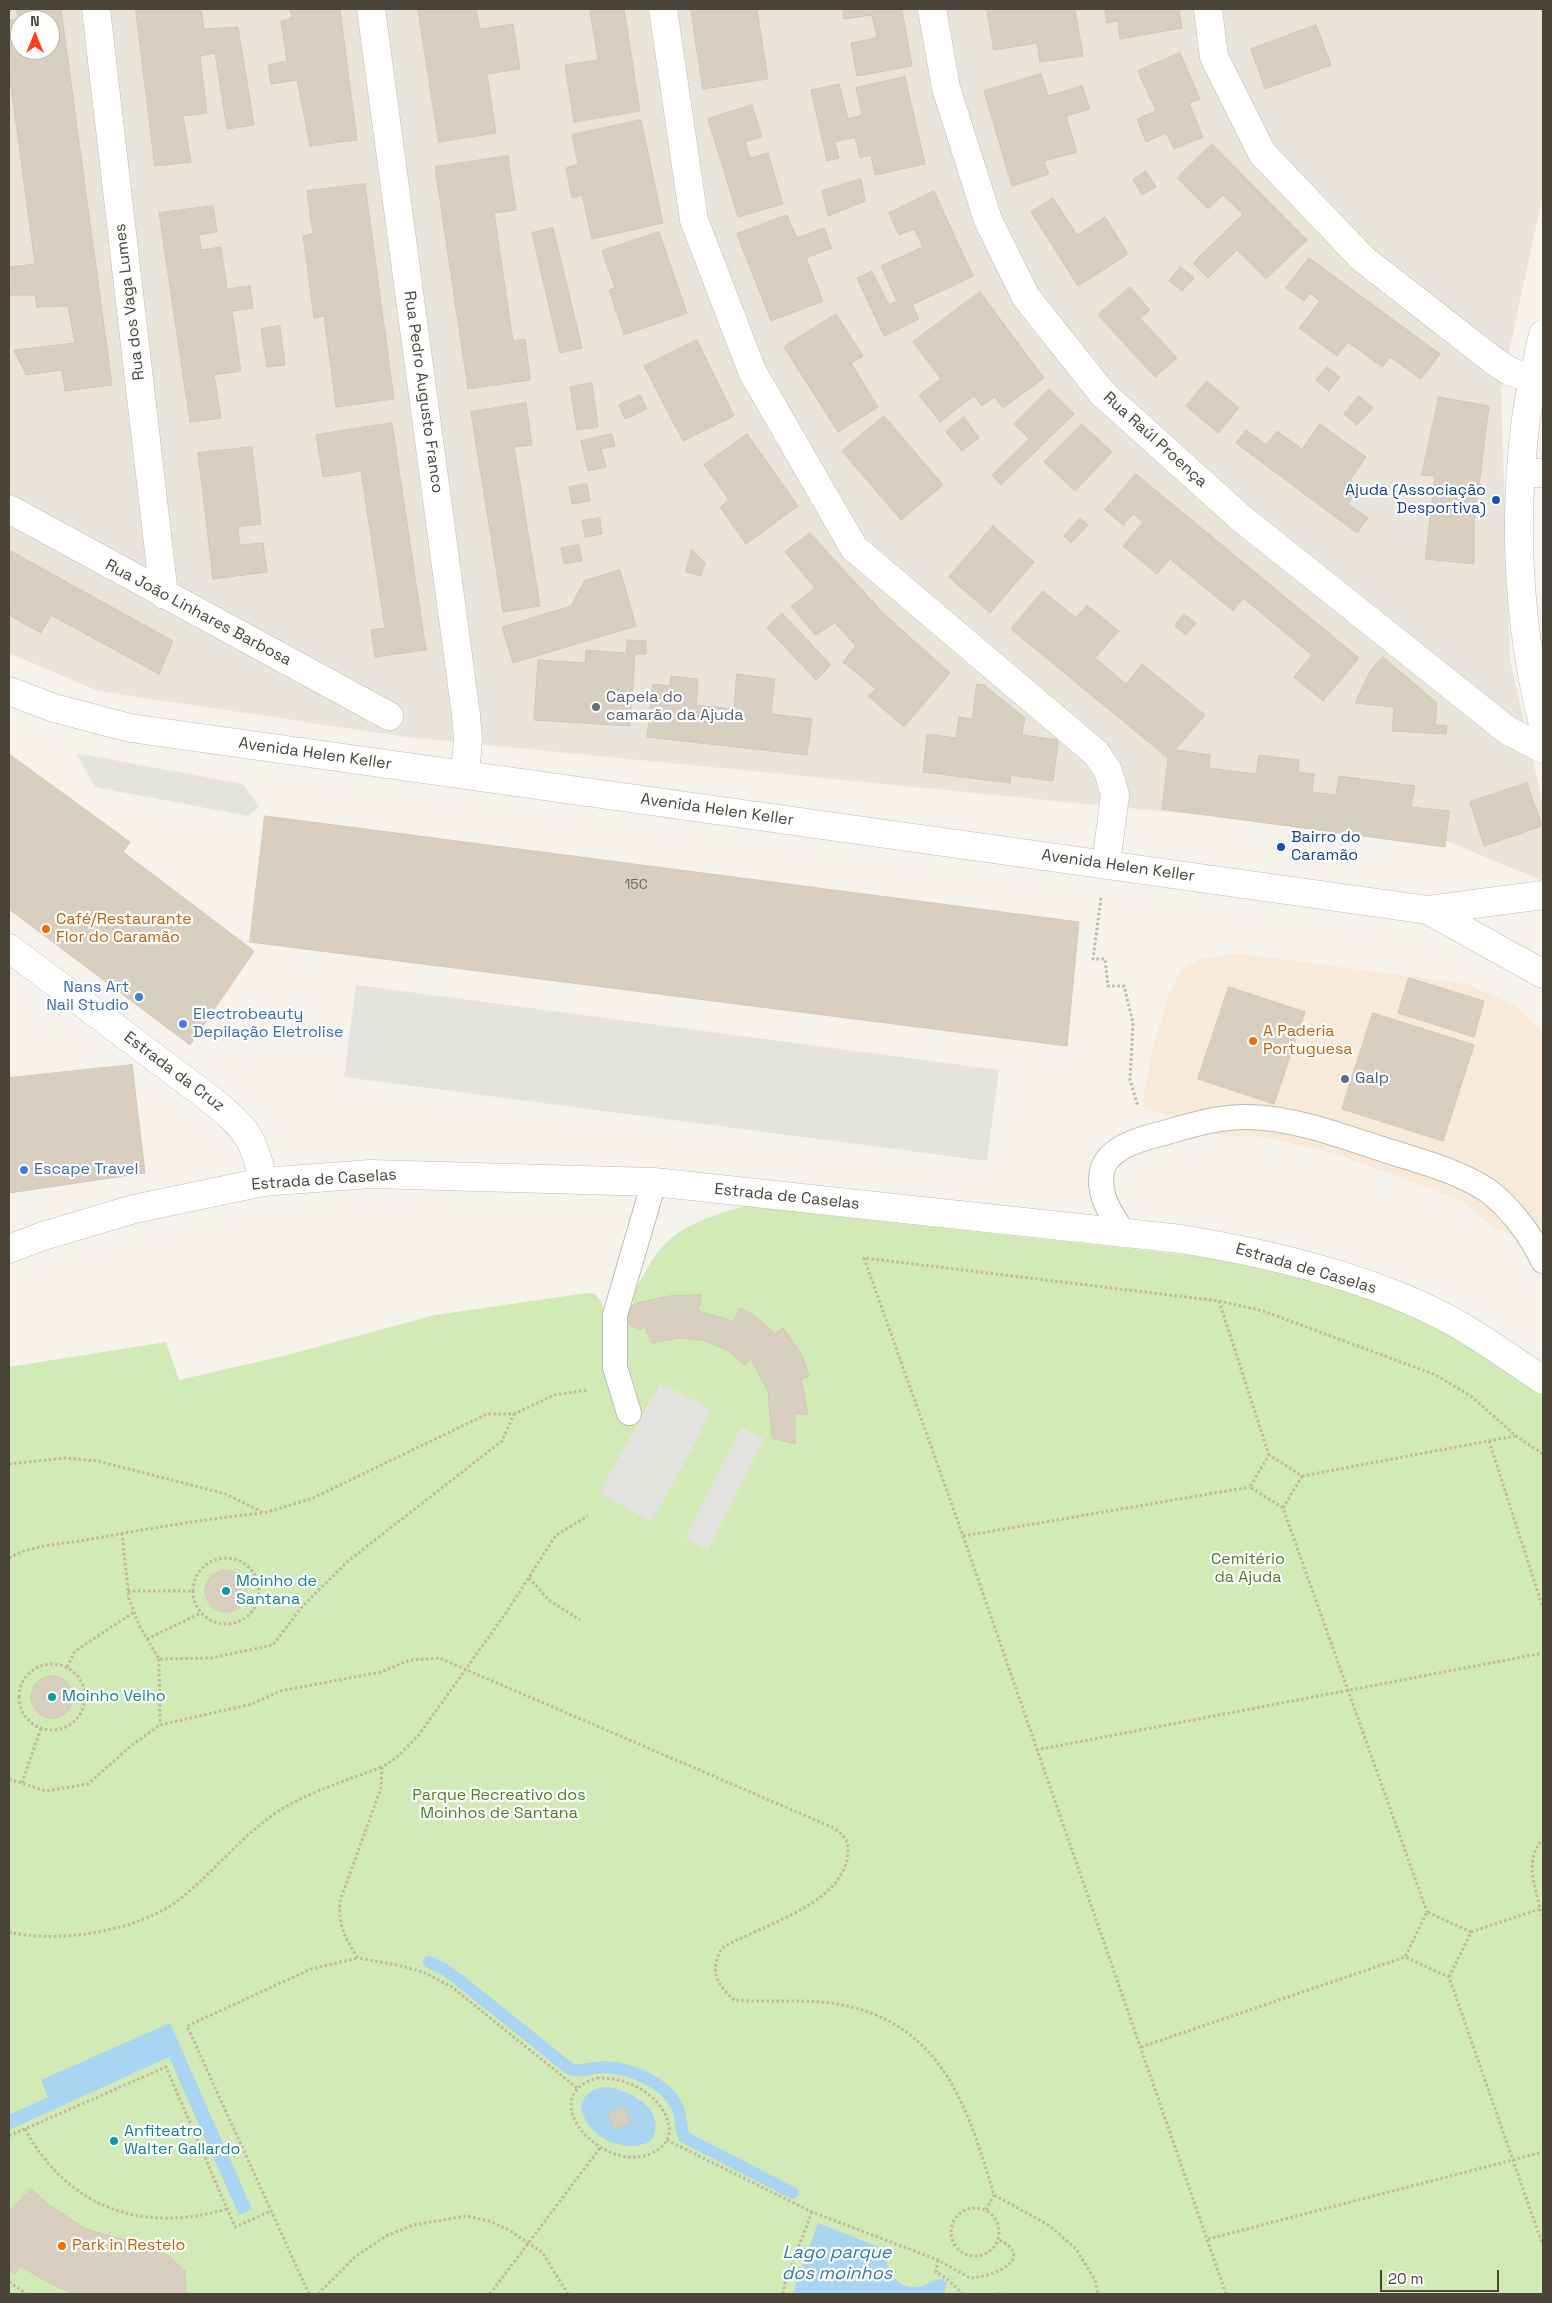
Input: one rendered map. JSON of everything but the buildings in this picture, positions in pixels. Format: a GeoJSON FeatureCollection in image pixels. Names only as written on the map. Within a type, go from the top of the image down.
{"type":"FeatureCollection","features":[{"type":"Feature","properties":{"kind":"street","name":"Rua dos Vaga Lumes"},"geometry":{"type":"LineString","coordinates":[[96,9],[164,595]]}},
{"type":"Feature","properties":{"kind":"street","name":"Rua Pedro Augusto Franco"},"geometry":{"type":"LineString","coordinates":[[371,9],[466,715],[468,740],[465,775]]}},
{"type":"Feature","properties":{"kind":"street"},"geometry":{"type":"LineString","coordinates":[[663,9],[694,220],[752,371],[854,548],[1096,753],[1108,771],[1115,795],[1106,864]]}},
{"type":"Feature","properties":{"kind":"street","name":"Rua Raúl Proença"},"geometry":{"type":"LineString","coordinates":[[932,9],[946,88],[988,220],[1026,297],[1102,393],[1241,518],[1507,730],[1543,749]]}},
{"type":"Feature","properties":{"kind":"street"},"geometry":{"type":"LineString","coordinates":[[1208,9],[1214,57],[1262,153],[1362,258],[1494,362],[1511,372],[1534,379]]}},
{"type":"Feature","properties":{"kind":"street"},"geometry":{"type":"LineString","coordinates":[[1543,334],[1525,426],[1532,473],[1520,568],[1524,627],[1543,725]]}},
{"type":"Feature","properties":{"kind":"street","name":"Rua João Linhares Barbosa"},"geometry":{"type":"LineString","coordinates":[[9,509],[389,716]]}},
{"type":"Feature","properties":{"kind":"street","name":"Avenida Helen Keller"},"geometry":{"type":"LineString","coordinates":[[9,692],[54,708],[130,728],[1428,910],[1543,895]]}},
{"type":"Feature","properties":{"kind":"street","name":"Avenida Helen Keller"},"geometry":{"type":"LineString","coordinates":[[1428,910],[1543,974]]}},
{"type":"Feature","properties":{"kind":"street","name":"Estrada da Cruz"},"geometry":{"type":"LineString","coordinates":[[9,948],[209,1098],[240,1124],[251,1141],[259,1160],[263,1182]]}},
{"type":"Feature","properties":{"kind":"street","name":"Estrada de Caselas"},"geometry":{"type":"LineString","coordinates":[[9,1249],[43,1236],[134,1209],[263,1182],[370,1174],[654,1182],[1181,1239],[1249,1250],[1323,1271],[1397,1296],[1463,1327],[1543,1380]]}},
{"type":"Feature","properties":{"kind":"lane"},"geometry":{"type":"LineString","coordinates":[[1124,1234],[1106,1204],[1102,1186],[1102,1170],[1108,1158],[1136,1140],[1220,1117],[1251,1117],[1305,1125],[1450,1171],[1494,1196],[1517,1219],[1538,1249],[1543,1261]]}},
{"type":"Feature","properties":{"kind":"lane"},"geometry":{"type":"LineString","coordinates":[[629,1413],[615,1368],[615,1315],[654,1182]]}},
{"type":"Feature","properties":{"kind":"path"},"geometry":{"type":"LineString","coordinates":[[1106,864],[1093,959],[1105,959],[1108,986],[1124,986],[1133,1023],[1130,1045]]}},
{"type":"Feature","properties":{"kind":"path"},"geometry":{"type":"LineString","coordinates":[[1226,2294],[963,1536],[864,1258],[1219,1301],[1263,1311],[1436,1375],[1472,1396],[1516,1436],[1543,1454]]}},
{"type":"Feature","properties":{"kind":"path"},"geometry":{"type":"LineString","coordinates":[[1219,1301],[1269,1455],[1302,1476],[1516,1436]]}},
{"type":"Feature","properties":{"kind":"path"},"geometry":{"type":"LineString","coordinates":[[9,1558],[19,1552],[217,1518],[264,1513],[313,1498],[487,1414],[514,1414],[554,1395],[621,1385]]}},
{"type":"Feature","properties":{"kind":"path"},"geometry":{"type":"LineString","coordinates":[[159,1659],[211,1658],[273,1645],[301,1608],[348,1561],[502,1441],[514,1414]]}},
{"type":"Feature","properties":{"kind":"path"},"geometry":{"type":"LineString","coordinates":[[1489,1441],[1543,1608]]}},
{"type":"Feature","properties":{"kind":"path"},"geometry":{"type":"LineString","coordinates":[[1250,1487],[1269,1455]]}},
{"type":"Feature","properties":{"kind":"path"},"geometry":{"type":"LineString","coordinates":[[9,1464],[64,1458],[98,1461],[226,1494],[264,1513]]}},
{"type":"Feature","properties":{"kind":"path"},"geometry":{"type":"LineString","coordinates":[[1283,1508],[1302,1476]]}},
{"type":"Feature","properties":{"kind":"path"},"geometry":{"type":"LineString","coordinates":[[963,1536],[1250,1487],[1283,1508],[1427,1912],[1405,1957]]}},
{"type":"Feature","properties":{"kind":"path"},"geometry":{"type":"LineString","coordinates":[[9,1932],[50,1935],[82,1934],[119,1928],[148,1918],[180,1899],[262,1823],[281,1810],[309,1795],[382,1767],[396,1758],[418,1736],[529,1578],[556,1535],[588,1516]]}},
{"type":"Feature","properties":{"kind":"path"},"geometry":{"type":"LineString","coordinates":[[122,1534],[128,1591],[134,1612],[159,1659],[160,1725]]}},
{"type":"Feature","properties":{"kind":"path"},"geometry":{"type":"LineString","coordinates":[[220,1558],[241,1561],[250,1566],[259,1585],[256,1606],[242,1621],[231,1624],[221,1623],[210,1620],[201,1613],[195,1603],[193,1591],[195,1580],[200,1570],[220,1558]]}},
{"type":"Feature","properties":{"kind":"path"},"geometry":{"type":"LineString","coordinates":[[529,1578],[548,1600],[580,1620]]}},
{"type":"Feature","properties":{"kind":"path"},"geometry":{"type":"LineString","coordinates":[[128,1591],[193,1591]]}},
{"type":"Feature","properties":{"kind":"path"},"geometry":{"type":"LineString","coordinates":[[67,1667],[75,1651],[134,1612]]}},
{"type":"Feature","properties":{"kind":"path"},"geometry":{"type":"LineString","coordinates":[[147,1639],[201,1613]]}},
{"type":"Feature","properties":{"kind":"path"},"geometry":{"type":"LineString","coordinates":[[1036,1750],[1543,1653]]}},
{"type":"Feature","properties":{"kind":"path"},"geometry":{"type":"LineString","coordinates":[[9,1779],[46,1791],[88,1784],[132,1745],[160,1725],[252,1704],[280,1691],[381,1672],[410,1660],[439,1658],[834,1828],[844,1836],[849,1848],[846,1865],[828,1890],[806,1907],[722,1948],[715,1959],[715,1973],[721,1988],[734,2000],[843,2005],[876,2016],[902,2029],[928,2050],[946,2072],[976,2135],[994,2195],[1050,2226],[1076,2249],[1095,2280],[1098,2294]]}},
{"type":"Feature","properties":{"kind":"path"},"geometry":{"type":"LineString","coordinates":[[56,1664],[67,1667],[75,1673],[85,1691],[82,1712],[76,1721],[68,1727],[57,1730],[41,1728],[27,1719],[21,1709],[19,1698],[20,1686],[26,1676],[35,1668],[56,1664]]}},
{"type":"Feature","properties":{"kind":"path"},"geometry":{"type":"LineString","coordinates":[[22,1784],[41,1728]]}},
{"type":"Feature","properties":{"kind":"path"},"geometry":{"type":"LineString","coordinates":[[358,1958],[341,1928],[339,1915],[340,1900],[381,1788],[382,1767]]}},
{"type":"Feature","properties":{"kind":"path"},"geometry":{"type":"LineString","coordinates":[[1543,1839],[1536,1846],[1531,1861],[1543,1916]]}},
{"type":"Feature","properties":{"kind":"path"},"geometry":{"type":"LineString","coordinates":[[1427,1912],[1471,1932],[1540,1909]]}},
{"type":"Feature","properties":{"kind":"path"},"geometry":{"type":"LineString","coordinates":[[1471,1932],[1449,1977],[1543,2246]]}},
{"type":"Feature","properties":{"kind":"path"},"geometry":{"type":"LineString","coordinates":[[1140,2047],[1405,1957],[1449,1977]]}},
{"type":"Feature","properties":{"kind":"path"},"geometry":{"type":"LineString","coordinates":[[309,2294],[187,2026],[311,1969],[358,1958],[423,1972],[452,1987],[577,2088]]}},
{"type":"Feature","properties":{"kind":"path"},"geometry":{"type":"LineString","coordinates":[[9,2136],[166,2066],[235,2227],[271,2211]]}},
{"type":"Feature","properties":{"kind":"path"},"geometry":{"type":"LineString","coordinates":[[597,2078],[610,2078],[638,2087],[660,2105],[668,2120],[667,2140],[656,2150],[640,2157],[613,2154],[600,2148],[579,2129],[573,2120],[572,2097],[577,2088],[585,2082],[597,2078]]}},
{"type":"Feature","properties":{"kind":"path"},"geometry":{"type":"LineString","coordinates":[[25,2129],[37,2152],[55,2172],[72,2187],[107,2208],[134,2215],[178,2219],[204,2216],[227,2209]]}},
{"type":"Feature","properties":{"kind":"path"},"geometry":{"type":"LineString","coordinates":[[667,2140],[812,2212],[938,2260],[970,2278],[996,2274],[1005,2269],[1012,2260],[1013,2252],[1009,2244],[998,2239]]}},
{"type":"Feature","properties":{"kind":"path"},"geometry":{"type":"LineString","coordinates":[[490,2294],[530,2244],[600,2148]]}},
{"type":"Feature","properties":{"kind":"path"},"geometry":{"type":"LineString","coordinates":[[1208,2238],[1543,2152]]}},
{"type":"Feature","properties":{"kind":"path"},"geometry":{"type":"LineString","coordinates":[[986,2210],[994,2195]]}},
{"type":"Feature","properties":{"kind":"path"},"geometry":{"type":"LineString","coordinates":[[978,2208],[986,2210],[997,2222],[998,2239],[988,2252],[972,2256],[964,2254],[952,2241],[951,2225],[961,2211],[978,2208]]}},
{"type":"Feature","properties":{"kind":"path"},"geometry":{"type":"LineString","coordinates":[[783,2294],[786,2279],[812,2212]]}},
{"type":"Feature","properties":{"kind":"path"},"geometry":{"type":"LineString","coordinates":[[318,2294],[356,2256],[386,2236],[413,2225],[466,2216],[489,2221],[507,2229],[542,2252],[568,2294]]}},
{"type":"Feature","properties":{"kind":"path"},"geometry":{"type":"LineString","coordinates":[[938,2260],[936,2272],[946,2278],[963,2294]]}},
{"type":"Feature","properties":{"kind":"path"},"geometry":{"type":"LineString","coordinates":[[9,2282],[27,2294]]}},
{"type":"Feature","properties":{"kind":"shaded area"},"geometry":{"type":"Polygon","coordinates":[[[9,9],[1543,9],[1543,194],[1501,389],[1510,660],[1543,805],[1543,881],[1449,842],[1249,820],[406,737],[98,691],[9,653],[9,9]]]}},
{"type":"Feature","properties":{"kind":"shaded area"},"geometry":{"type":"Polygon","coordinates":[[[76,753],[243,784],[259,807],[248,816],[95,787],[76,753]]]}},
{"type":"Feature","properties":{"kind":"shaded area","name":"Galp"},"geometry":{"type":"Polygon","coordinates":[[[1236,953],[1467,984],[1515,1005],[1543,1034],[1543,1245],[1493,1228],[1464,1202],[1329,1152],[1263,1137],[1218,1135],[1142,1107],[1152,1051],[1168,996],[1182,968],[1202,959],[1236,953]]]}},
{"type":"Feature","properties":{"kind":"shaded area"},"geometry":{"type":"Polygon","coordinates":[[[356,985],[999,1070],[987,1161],[344,1077],[356,985]]]}},
{"type":"Feature","properties":{"kind":"shaded area"},"geometry":{"type":"Polygon","coordinates":[[[660,1383],[713,1410],[652,1522],[599,1493],[660,1383]]]}},
{"type":"Feature","properties":{"kind":"shaded area"},"geometry":{"type":"Polygon","coordinates":[[[741,1427],[764,1439],[708,1550],[685,1538],[741,1427]]]}},
{"type":"Feature","properties":{"kind":"green space","name":"Parque Recreativo dos Moinhos de Santana"},"geometry":{"type":"Polygon","coordinates":[[[752,1204],[784,1207],[815,1214],[1269,1264],[1406,1311],[1472,1343],[1543,1394],[1543,2294],[9,2294],[9,1367],[166,1342],[179,1380],[283,1356],[435,1315],[587,1293],[595,1294],[601,1301],[604,1311],[629,1307],[633,1305],[634,1294],[641,1279],[667,1242],[696,1223],[752,1204]]]}},
{"type":"Feature","properties":{"kind":"water"},"geometry":{"type":"Polygon","coordinates":[[[170,2023],[252,2209],[239,2215],[169,2057],[9,2130],[9,2115],[48,2097],[41,2080],[170,2023]]]}},
{"type":"Feature","properties":{"kind":"water"},"geometry":{"type":"Polygon","coordinates":[[[606,2087],[626,2092],[645,2104],[655,2120],[655,2130],[651,2141],[629,2146],[618,2144],[607,2140],[590,2126],[584,2117],[581,2106],[590,2092],[606,2087]]]}},
{"type":"Feature","properties":{"kind":"water","name":"Lago parque dos moinhos"},"geometry":{"type":"Polygon","coordinates":[[[818,2223],[886,2250],[887,2264],[893,2276],[903,2285],[917,2287],[943,2279],[947,2283],[944,2294],[794,2294],[796,2283],[818,2223]]]}},
{"type":"Feature","properties":{"kind":"waterway"},"geometry":{"type":"LineString","coordinates":[[429,1962],[444,1969],[459,1980],[570,2069],[614,2068],[636,2073],[655,2083],[671,2097],[677,2106],[684,2137],[793,2193]]}},
{"type":"Feature","properties":{"kind":"place","name":"Ajuda (Associação Desportiva)"},"geometry":{"type":"Point","coordinates":[1496,500]}},
{"type":"Feature","properties":{"kind":"place","name":"Capela do camarão da Ajuda"},"geometry":{"type":"Point","coordinates":[596,707]}},
{"type":"Feature","properties":{"kind":"place","name":"Bairro do Caramão"},"geometry":{"type":"Point","coordinates":[1281,847]}},
{"type":"Feature","properties":{"kind":"place","name":"Café/Restaurante Flor do Caramão"},"geometry":{"type":"Point","coordinates":[46,929]}},
{"type":"Feature","properties":{"kind":"place","name":"Nans Art Nail Studio"},"geometry":{"type":"Point","coordinates":[139,997]}},
{"type":"Feature","properties":{"kind":"place","name":"Electrobeauty Depilação Eletrolise"},"geometry":{"type":"Point","coordinates":[183,1024]}},
{"type":"Feature","properties":{"kind":"place","name":"A Paderia Portuguesa"},"geometry":{"type":"Point","coordinates":[1253,1041]}},
{"type":"Feature","properties":{"kind":"place","name":"Galp"},"geometry":{"type":"Point","coordinates":[1345,1079]}},
{"type":"Feature","properties":{"kind":"place","name":"Escape Travel"},"geometry":{"type":"Point","coordinates":[24,1170]}},
{"type":"Feature","properties":{"kind":"place","name":"Moinho de Santana"},"geometry":{"type":"Point","coordinates":[226,1591]}},
{"type":"Feature","properties":{"kind":"place","name":"Moinho Velho"},"geometry":{"type":"Point","coordinates":[52,1697]}},
{"type":"Feature","properties":{"kind":"place","name":"Anfiteatro Walter Gallardo"},"geometry":{"type":"Point","coordinates":[114,2141]}},
{"type":"Feature","properties":{"kind":"place","name":"Park in Restelo"},"geometry":{"type":"Point","coordinates":[62,2246]}},
{"type":"Feature","properties":{"kind":"park label","name":"Cemitério da Ajuda"},"geometry":{"type":"Point","coordinates":[1248,1569]}}]}
